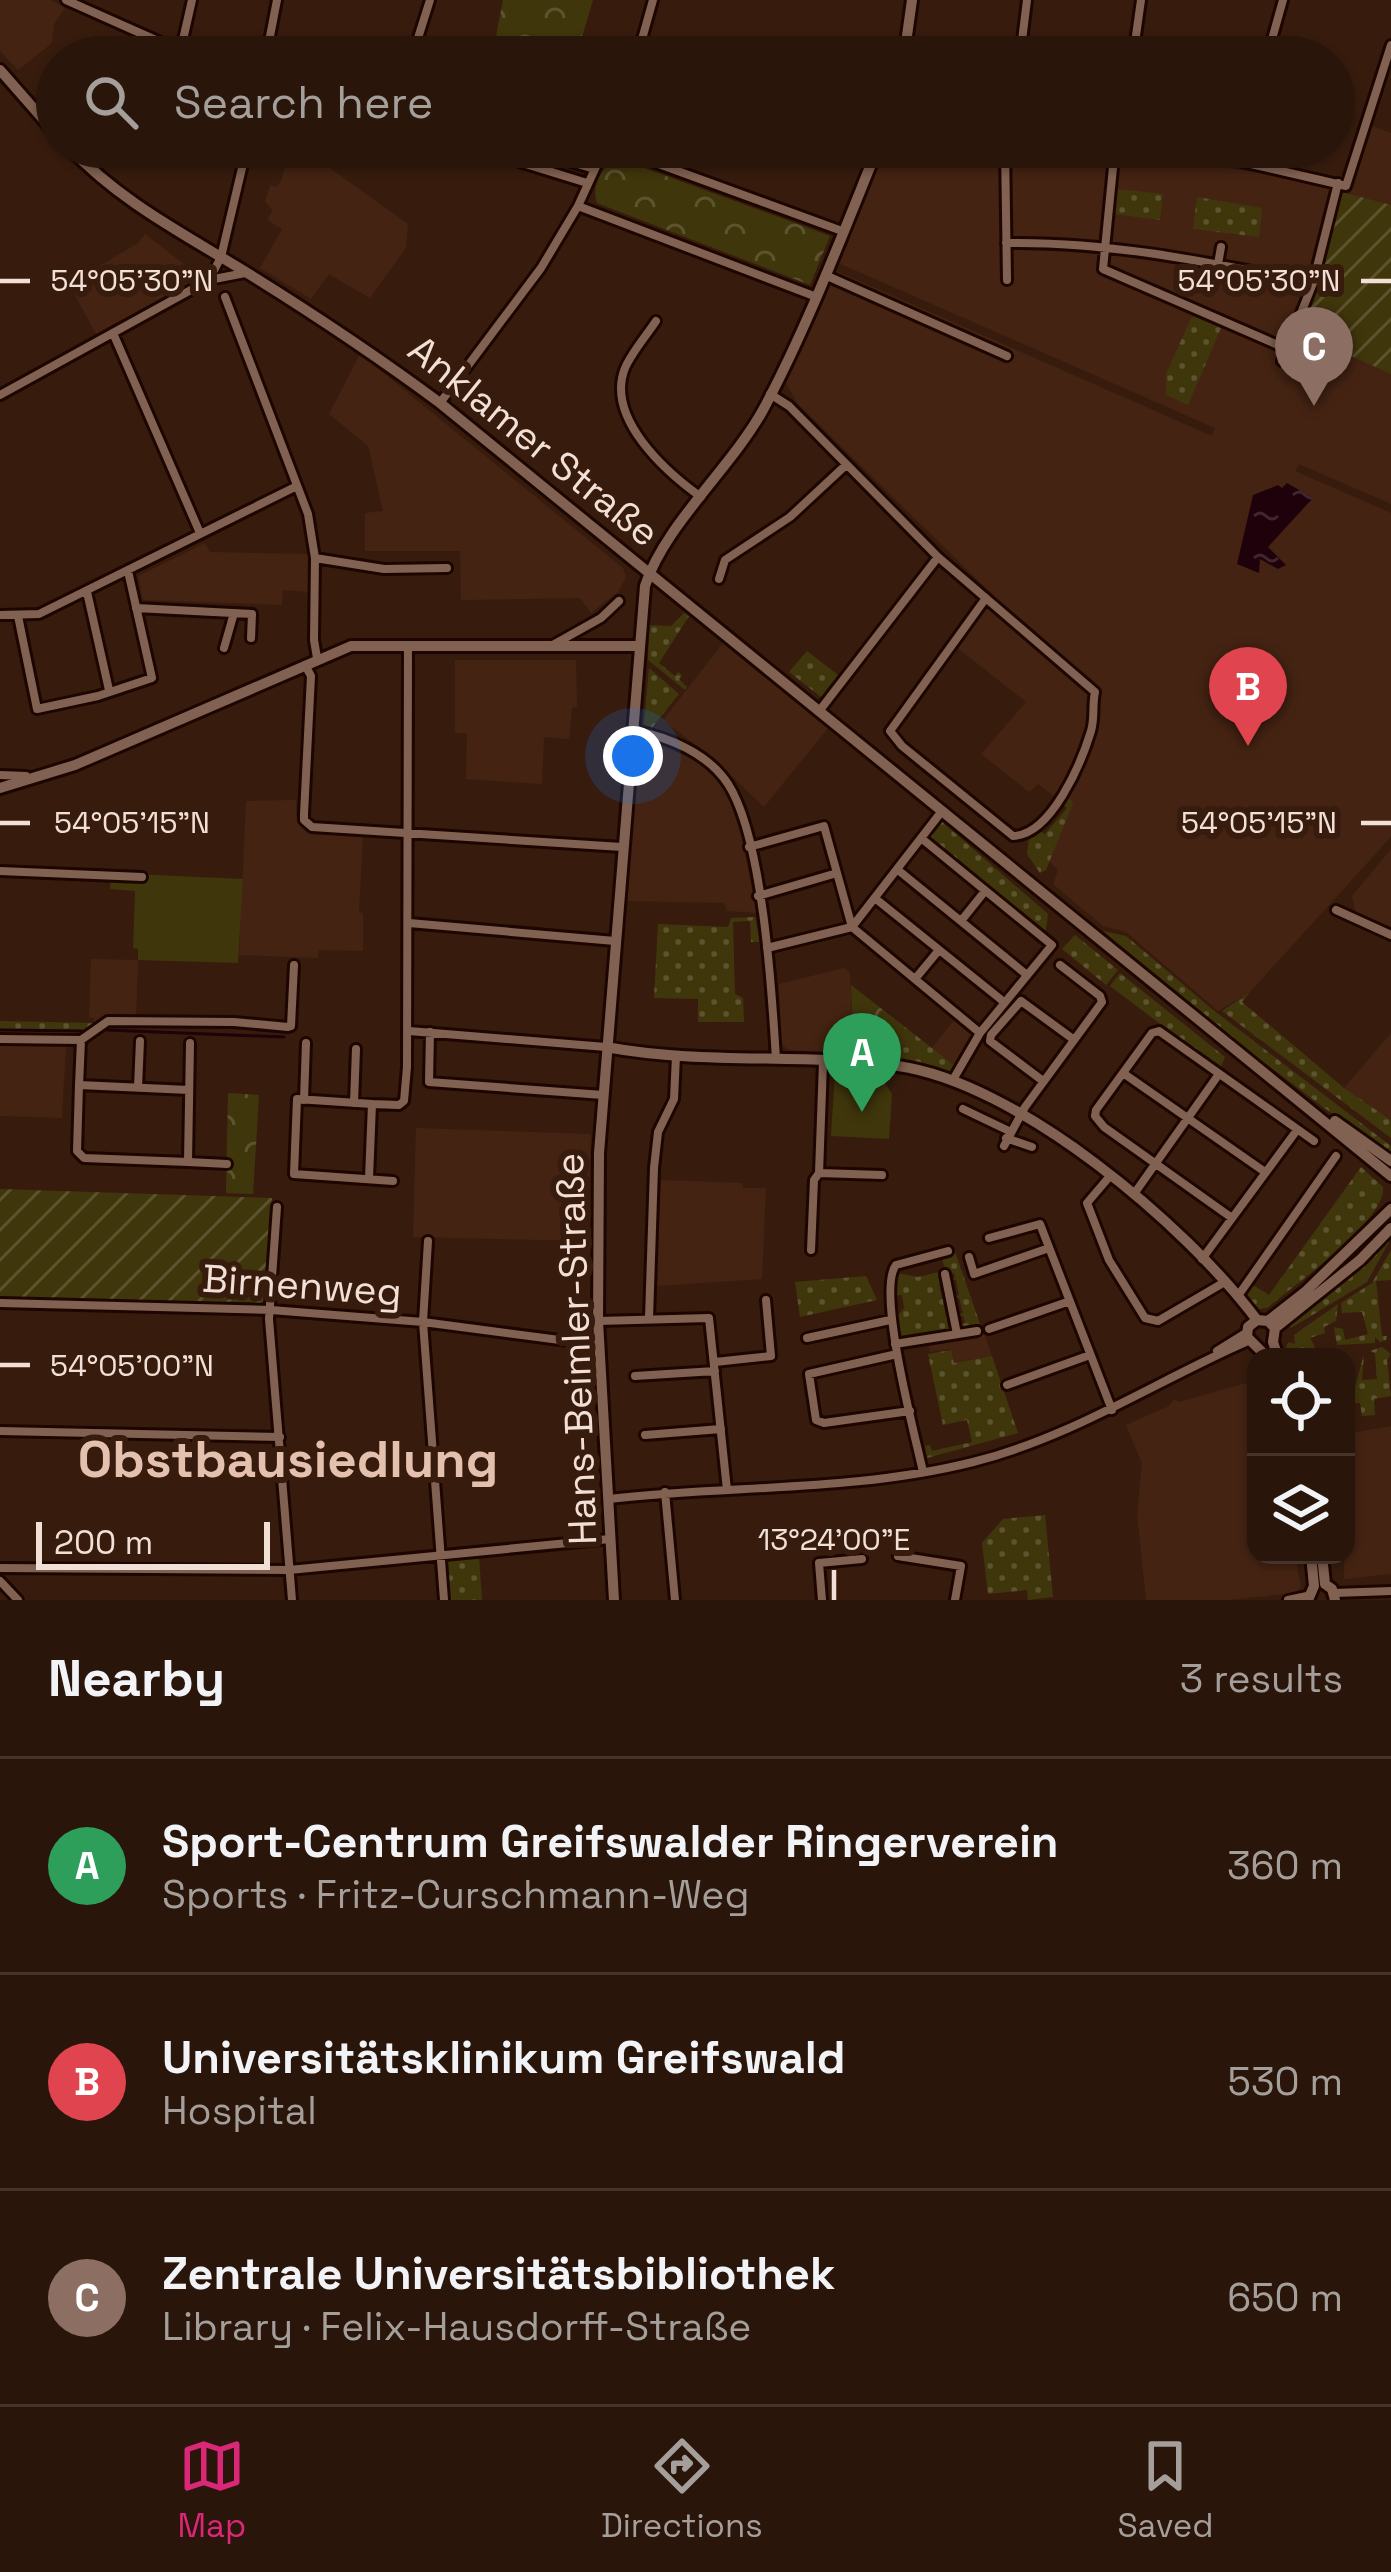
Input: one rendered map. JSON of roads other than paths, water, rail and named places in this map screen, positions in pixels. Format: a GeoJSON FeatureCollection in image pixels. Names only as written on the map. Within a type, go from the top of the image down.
{"type":"FeatureCollection","features":[{"type":"Feature","properties":{"kind":"main road"},"geometry":{"type":"LineString","coordinates":[[907,36],[912,0]]}},
{"type":"Feature","properties":{"kind":"main road"},"geometry":{"type":"LineString","coordinates":[[0,70],[36,111]]}},
{"type":"Feature","properties":{"kind":"main road","name":"Anklamer Straße"},"geometry":{"type":"LineString","coordinates":[[89,168],[144,211],[379,357],[440,404],[1391,1176]]}},
{"type":"Feature","properties":{"kind":"main road"},"geometry":{"type":"LineString","coordinates":[[650,572],[770,394],[869,168]]}},
{"type":"Feature","properties":{"kind":"main road","name":"Hans-Beimler-Straße"},"geometry":{"type":"LineString","coordinates":[[614,1600],[598,1345],[603,1095],[638,646],[650,572]]}},
{"type":"Feature","properties":{"kind":"main road"},"geometry":{"type":"LineString","coordinates":[[0,788],[185,719],[351,646],[638,646]]}},
{"type":"Feature","properties":{"kind":"main road"},"geometry":{"type":"LineString","coordinates":[[607,1047],[900,1066],[954,1078],[1022,1112],[1133,1195],[1238,1295],[1272,1348]]}},
{"type":"Feature","properties":{"kind":"main road","name":"Anklamer Straße"},"geometry":{"type":"LineString","coordinates":[[1266,1071],[1391,1161]]}},
{"type":"Feature","properties":{"kind":"main road"},"geometry":{"type":"LineString","coordinates":[[1260,1330],[1391,1209]]}},
{"type":"Feature","properties":{"kind":"main road"},"geometry":{"type":"LineString","coordinates":[[1260,1330],[1360,1260],[1391,1228]]}},
{"type":"Feature","properties":{"kind":"main road"},"geometry":{"type":"LineString","coordinates":[[1260,1330],[1263,1348]]}},
{"type":"Feature","properties":{"kind":"main road"},"geometry":{"type":"LineString","coordinates":[[1314,1564],[1323,1594]]}},
{"type":"Feature","properties":{"kind":"main road"},"geometry":{"type":"LineString","coordinates":[[1322,1564],[1323,1594]]}},
{"type":"Feature","properties":{"kind":"street"},"geometry":{"type":"LineString","coordinates":[[67,0],[145,36]]}},
{"type":"Feature","properties":{"kind":"street"},"geometry":{"type":"LineString","coordinates":[[184,36],[192,0]]}},
{"type":"Feature","properties":{"kind":"street"},"geometry":{"type":"LineString","coordinates":[[270,36],[277,0]]}},
{"type":"Feature","properties":{"kind":"street"},"geometry":{"type":"LineString","coordinates":[[419,36],[430,0]]}},
{"type":"Feature","properties":{"kind":"street"},"geometry":{"type":"LineString","coordinates":[[644,36],[653,0]]}},
{"type":"Feature","properties":{"kind":"street"},"geometry":{"type":"LineString","coordinates":[[1023,36],[1028,0]]}},
{"type":"Feature","properties":{"kind":"street"},"geometry":{"type":"LineString","coordinates":[[1136,36],[1141,0]]}},
{"type":"Feature","properties":{"kind":"street"},"geometry":{"type":"LineString","coordinates":[[1273,36],[1283,0]]}},
{"type":"Feature","properties":{"kind":"street"},"geometry":{"type":"LineString","coordinates":[[1355,152],[1388,69],[1391,45]]}},
{"type":"Feature","properties":{"kind":"street"},"geometry":{"type":"LineString","coordinates":[[208,280],[221,257],[242,168]]}},
{"type":"Feature","properties":{"kind":"street"},"geometry":{"type":"LineString","coordinates":[[539,168],[587,183]]}},
{"type":"Feature","properties":{"kind":"street"},"geometry":{"type":"LineString","coordinates":[[440,404],[541,268],[578,206],[591,168]]}},
{"type":"Feature","properties":{"kind":"street"},"geometry":{"type":"LineString","coordinates":[[667,168],[842,231]]}},
{"type":"Feature","properties":{"kind":"street"},"geometry":{"type":"LineString","coordinates":[[1004,168],[1007,280]]}},
{"type":"Feature","properties":{"kind":"street"},"geometry":{"type":"LineString","coordinates":[[1113,168],[1103,269],[1287,349]]}},
{"type":"Feature","properties":{"kind":"street"},"geometry":{"type":"LineString","coordinates":[[1268,168],[1342,185]]}},
{"type":"Feature","properties":{"kind":"street"},"geometry":{"type":"LineString","coordinates":[[1282,361],[1313,283],[1349,168]]}},
{"type":"Feature","properties":{"kind":"street"},"geometry":{"type":"LineString","coordinates":[[578,206],[814,296]]}},
{"type":"Feature","properties":{"kind":"street"},"geometry":{"type":"LineString","coordinates":[[1006,243],[1103,248],[1313,283]]}},
{"type":"Feature","properties":{"kind":"street"},"geometry":{"type":"LineString","coordinates":[[1219,264],[1221,248]]}},
{"type":"Feature","properties":{"kind":"street"},"geometry":{"type":"LineString","coordinates":[[0,395],[208,280],[246,272]]}},
{"type":"Feature","properties":{"kind":"street"},"geometry":{"type":"LineString","coordinates":[[823,275],[1007,356]]}},
{"type":"Feature","properties":{"kind":"street"},"geometry":{"type":"LineString","coordinates":[[225,297],[310,522],[315,558],[314,640],[304,820],[312,827],[622,847]]}},
{"type":"Feature","properties":{"kind":"street"},"geometry":{"type":"LineString","coordinates":[[656,321],[626,365],[622,398],[637,437],[665,470],[702,498]]}},
{"type":"Feature","properties":{"kind":"street"},"geometry":{"type":"LineString","coordinates":[[112,333],[200,533]]}},
{"type":"Feature","properties":{"kind":"street"},"geometry":{"type":"LineString","coordinates":[[770,394],[789,406],[938,557],[986,598],[1095,692],[1093,727],[1059,800],[1036,830],[1013,836],[902,746],[890,730],[986,598]]}},
{"type":"Feature","properties":{"kind":"street"},"geometry":{"type":"LineString","coordinates":[[719,579],[725,560],[790,517],[846,466]]}},
{"type":"Feature","properties":{"kind":"street"},"geometry":{"type":"LineString","coordinates":[[0,615],[33,616],[298,485]]}},
{"type":"Feature","properties":{"kind":"street"},"geometry":{"type":"LineString","coordinates":[[820,710],[938,557]]}},
{"type":"Feature","properties":{"kind":"street"},"geometry":{"type":"LineString","coordinates":[[315,558],[384,569],[446,568]]}},
{"type":"Feature","properties":{"kind":"street"},"geometry":{"type":"LineString","coordinates":[[18,616],[37,710],[152,677],[128,571]]}},
{"type":"Feature","properties":{"kind":"street"},"geometry":{"type":"LineString","coordinates":[[86,592],[110,690]]}},
{"type":"Feature","properties":{"kind":"street"},"geometry":{"type":"LineString","coordinates":[[549,646],[601,618],[619,601]]}},
{"type":"Feature","properties":{"kind":"street"},"geometry":{"type":"LineString","coordinates":[[136,608],[252,614],[250,638]]}},
{"type":"Feature","properties":{"kind":"street"},"geometry":{"type":"LineString","coordinates":[[224,648],[235,613]]}},
{"type":"Feature","properties":{"kind":"street"},"geometry":{"type":"LineString","coordinates":[[393,1181],[294,1174],[297,1099],[399,1106],[404,1101],[409,1030],[405,983],[408,645]]}},
{"type":"Feature","properties":{"kind":"street"},"geometry":{"type":"LineString","coordinates":[[632,730],[681,745],[718,772],[735,798],[758,896],[776,1060]]}},
{"type":"Feature","properties":{"kind":"street"},"geometry":{"type":"LineString","coordinates":[[0,775],[39,777]]}},
{"type":"Feature","properties":{"kind":"street"},"geometry":{"type":"LineString","coordinates":[[766,948],[852,927],[943,810]]}},
{"type":"Feature","properties":{"kind":"street"},"geometry":{"type":"LineString","coordinates":[[749,847],[824,826],[852,927],[980,1033]]}},
{"type":"Feature","properties":{"kind":"street"},"geometry":{"type":"LineString","coordinates":[[921,838],[1052,945],[980,1033],[954,1078]]}},
{"type":"Feature","properties":{"kind":"street"},"geometry":{"type":"LineString","coordinates":[[898,870],[1027,975]]}},
{"type":"Feature","properties":{"kind":"street"},"geometry":{"type":"LineString","coordinates":[[0,872],[142,877]]}},
{"type":"Feature","properties":{"kind":"street"},"geometry":{"type":"LineString","coordinates":[[758,896],[837,873]]}},
{"type":"Feature","properties":{"kind":"street"},"geometry":{"type":"LineString","coordinates":[[961,921],[985,891]]}},
{"type":"Feature","properties":{"kind":"street"},"geometry":{"type":"LineString","coordinates":[[876,898],[1004,1002]]}},
{"type":"Feature","properties":{"kind":"street"},"geometry":{"type":"LineString","coordinates":[[1336,910],[1391,935]]}},
{"type":"Feature","properties":{"kind":"street"},"geometry":{"type":"LineString","coordinates":[[409,923],[615,941]]}},
{"type":"Feature","properties":{"kind":"street"},"geometry":{"type":"LineString","coordinates":[[915,979],[939,950]]}},
{"type":"Feature","properties":{"kind":"street"},"geometry":{"type":"LineString","coordinates":[[0,1040],[80,1040],[108,1021],[291,1026],[295,965]]}},
{"type":"Feature","properties":{"kind":"street"},"geometry":{"type":"LineString","coordinates":[[1006,1138],[1102,1002],[1060,965]]}},
{"type":"Feature","properties":{"kind":"street"},"geometry":{"type":"LineString","coordinates":[[1042,1081],[990,1041],[991,1035],[1021,1001],[1073,1039]]}},
{"type":"Feature","properties":{"kind":"street"},"geometry":{"type":"LineString","coordinates":[[409,1030],[607,1047]]}},
{"type":"Feature","properties":{"kind":"street"},"geometry":{"type":"LineString","coordinates":[[1232,1218],[1095,1116],[1152,1033],[1160,1031],[1314,1141]]}},
{"type":"Feature","properties":{"kind":"street","name":"Hans-Beimler-Straße"},"geometry":{"type":"LineString","coordinates":[[430,1032],[428,1082],[603,1095]]}},
{"type":"Feature","properties":{"kind":"street"},"geometry":{"type":"LineString","coordinates":[[80,1040],[79,1156],[227,1164]]}},
{"type":"Feature","properties":{"kind":"street"},"geometry":{"type":"LineString","coordinates":[[138,1087],[140,1041]]}},
{"type":"Feature","properties":{"kind":"street"},"geometry":{"type":"LineString","coordinates":[[188,1162],[190,1042]]}},
{"type":"Feature","properties":{"kind":"street"},"geometry":{"type":"LineString","coordinates":[[304,1100],[306,1043]]}},
{"type":"Feature","properties":{"kind":"street"},"geometry":{"type":"LineString","coordinates":[[354,1103],[356,1049]]}},
{"type":"Feature","properties":{"kind":"street","name":"Hans-Beimler-Straße"},"geometry":{"type":"LineString","coordinates":[[649,1318],[653,1168],[658,1132],[674,1099],[676,1054]]}},
{"type":"Feature","properties":{"kind":"street"},"geometry":{"type":"LineString","coordinates":[[811,1250],[823,1063]]}},
{"type":"Feature","properties":{"kind":"street"},"geometry":{"type":"LineString","coordinates":[[1123,1073],[1265,1172]]}},
{"type":"Feature","properties":{"kind":"street"},"geometry":{"type":"LineString","coordinates":[[1133,1195],[1220,1074]]}},
{"type":"Feature","properties":{"kind":"street"},"geometry":{"type":"LineString","coordinates":[[79,1085],[189,1090]]}},
{"type":"Feature","properties":{"kind":"street"},"geometry":{"type":"LineString","coordinates":[[369,1178],[372,1104]]}},
{"type":"Feature","properties":{"kind":"street"},"geometry":{"type":"LineString","coordinates":[[963,1108],[1006,1138],[1032,1147]]}},
{"type":"Feature","properties":{"kind":"street"},"geometry":{"type":"LineString","coordinates":[[1202,1259],[1297,1130]]}},
{"type":"Feature","properties":{"kind":"street"},"geometry":{"type":"LineString","coordinates":[[1238,1295],[1336,1156]]}},
{"type":"Feature","properties":{"kind":"street"},"geometry":{"type":"LineString","coordinates":[[819,1173],[882,1175]]}},
{"type":"Feature","properties":{"kind":"street"},"geometry":{"type":"LineString","coordinates":[[1110,1176],[1087,1203],[1113,1268],[1144,1318],[1158,1322],[1223,1283]]}},
{"type":"Feature","properties":{"kind":"street"},"geometry":{"type":"LineString","coordinates":[[277,1207],[271,1310],[292,1600]]}},
{"type":"Feature","properties":{"kind":"street"},"geometry":{"type":"LineString","coordinates":[[989,1238],[1038,1223],[1112,1411]]}},
{"type":"Feature","properties":{"kind":"street"},"geometry":{"type":"LineString","coordinates":[[428,1241],[423,1322],[444,1600]]}},
{"type":"Feature","properties":{"kind":"street"},"geometry":{"type":"LineString","coordinates":[[969,1257],[974,1274],[1049,1248]]}},
{"type":"Feature","properties":{"kind":"street"},"geometry":{"type":"LineString","coordinates":[[923,1472],[890,1320],[892,1268],[948,1251]]}},
{"type":"Feature","properties":{"kind":"street"},"geometry":{"type":"LineString","coordinates":[[945,1274],[957,1334]]}},
{"type":"Feature","properties":{"kind":"street"},"geometry":{"type":"LineString","coordinates":[[635,1376],[771,1356],[766,1300]]}},
{"type":"Feature","properties":{"kind":"street"},"geometry":{"type":"LineString","coordinates":[[989,1329],[1070,1301]]}},
{"type":"Feature","properties":{"kind":"street","name":"Birnenweg"},"geometry":{"type":"LineString","coordinates":[[0,1303],[271,1310],[423,1322],[598,1345]]}},
{"type":"Feature","properties":{"kind":"street"},"geometry":{"type":"LineString","coordinates":[[598,1321],[709,1318],[727,1490]]}},
{"type":"Feature","properties":{"kind":"street"},"geometry":{"type":"LineString","coordinates":[[807,1338],[890,1320]]}},
{"type":"Feature","properties":{"kind":"street"},"geometry":{"type":"LineString","coordinates":[[910,1411],[824,1423],[817,1420],[809,1373],[977,1330]]}},
{"type":"Feature","properties":{"kind":"street"},"geometry":{"type":"LineString","coordinates":[[608,1499],[923,1472],[975,1462],[1041,1442],[1112,1411],[1260,1330]]}},
{"type":"Feature","properties":{"kind":"street"},"geometry":{"type":"LineString","coordinates":[[1007,1384],[1090,1354]]}},
{"type":"Feature","properties":{"kind":"street"},"geometry":{"type":"LineString","coordinates":[[645,1435],[721,1430]]}},
{"type":"Feature","properties":{"kind":"street"},"geometry":{"type":"LineString","coordinates":[[0,1431],[280,1436]]}},
{"type":"Feature","properties":{"kind":"street"},"geometry":{"type":"LineString","coordinates":[[665,1492],[675,1600]]}},
{"type":"Feature","properties":{"kind":"street"},"geometry":{"type":"LineString","coordinates":[[0,1568],[289,1570],[610,1539]]}},
{"type":"Feature","properties":{"kind":"street"},"geometry":{"type":"LineString","coordinates":[[898,1556],[961,1567],[956,1600]]}},
{"type":"Feature","properties":{"kind":"street"},"geometry":{"type":"LineString","coordinates":[[822,1600],[819,1563],[862,1559]]}},
{"type":"Feature","properties":{"kind":"street"},"geometry":{"type":"LineString","coordinates":[[0,1581],[18,1600]]}},
{"type":"Feature","properties":{"kind":"street"},"geometry":{"type":"LineString","coordinates":[[1288,1600],[1391,1591]]}},
{"type":"Feature","properties":{"kind":"water"},"geometry":{"type":"Polygon","coordinates":[[[1287,483],[1313,498],[1268,547],[1286,565],[1278,569],[1260,559],[1259,573],[1237,564],[1253,495],[1287,483]]]}},
{"type":"Feature","properties":{"kind":"waterway"},"geometry":{"type":"LineString","coordinates":[[0,1030],[82,1031]]}},
{"type":"Feature","properties":{"kind":"waterway"},"geometry":{"type":"LineString","coordinates":[[107,1030],[284,1037]]}},
{"type":"Feature","properties":{"kind":"place","name":"Zentrale Universitätsbibliothek"},"geometry":{"type":"Point","coordinates":[1314,406]}},
{"type":"Feature","properties":{"kind":"place","name":"Universitätsklinikum Greifswald"},"geometry":{"type":"Point","coordinates":[1248,746]}},
{"type":"Feature","properties":{"kind":"place","name":"Sport-Centrum Greifswalder Ringerverein"},"geometry":{"type":"Point","coordinates":[862,1112]}},
{"type":"Feature","properties":{"kind":"district","name":"Obstbausiedlung"},"geometry":{"type":"Point","coordinates":[288,1459]}}]}
